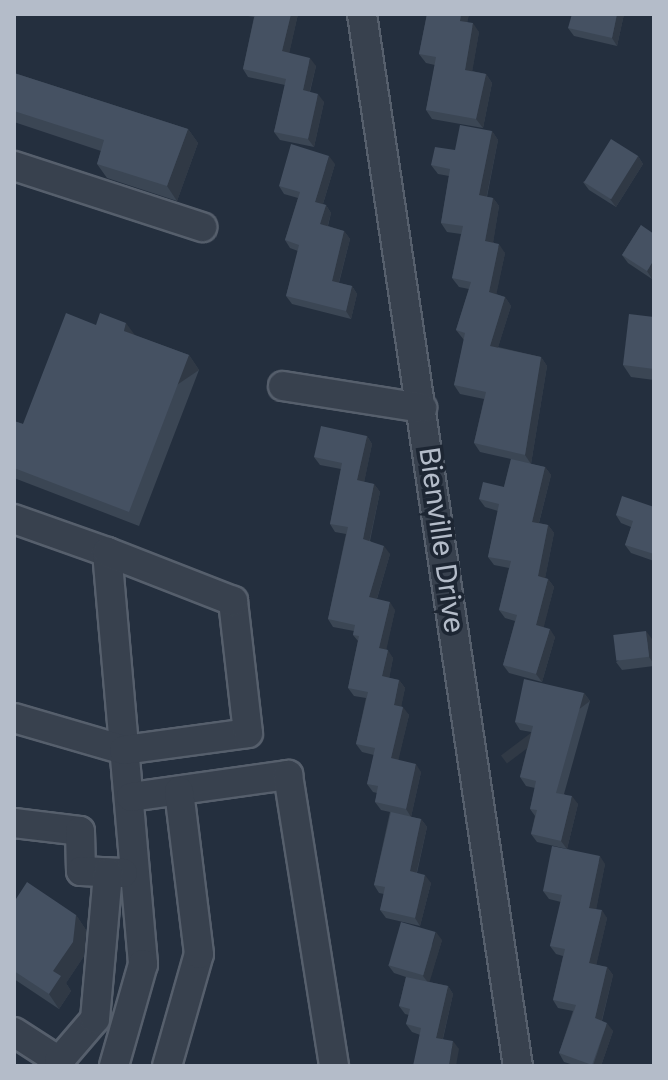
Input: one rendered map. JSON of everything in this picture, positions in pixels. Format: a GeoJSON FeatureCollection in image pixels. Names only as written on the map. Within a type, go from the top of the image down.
{"type":"FeatureCollection","features":[{"type":"Feature","properties":{"kind":"street","name":"Bienville Drive"},"geometry":{"type":"LineString","coordinates":[[362,14],[518,1066]]}},
{"type":"Feature","properties":{"kind":"street"},"geometry":{"type":"LineString","coordinates":[[14,166],[202,227]]}},
{"type":"Feature","properties":{"kind":"street"},"geometry":{"type":"LineString","coordinates":[[283,386],[422,408]]}},
{"type":"Feature","properties":{"kind":"street"},"geometry":{"type":"LineString","coordinates":[[14,519],[233,601],[248,733],[124,750],[14,718]]}},
{"type":"Feature","properties":{"kind":"street"},"geometry":{"type":"LineString","coordinates":[[107,552],[131,797],[143,964],[129,1024],[114,1066]]}},
{"type":"Feature","properties":{"kind":"street"},"geometry":{"type":"LineString","coordinates":[[131,797],[288,775],[334,1066]]}},
{"type":"Feature","properties":{"kind":"street"},"geometry":{"type":"LineString","coordinates":[[167,1066],[199,954],[179,791]]}},
{"type":"Feature","properties":{"kind":"street"},"geometry":{"type":"LineString","coordinates":[[14,823],[80,831],[81,871],[136,874]]}},
{"type":"Feature","properties":{"kind":"street"},"geometry":{"type":"LineString","coordinates":[[14,1032],[59,1061],[95,1019],[108,873]]}},
{"type":"Feature","properties":{"kind":"street"},"geometry":{"type":"LineString","coordinates":[[95,1019],[129,1024]]}},
{"type":"Feature","properties":{"kind":"building"},"geometry":{"type":"Polygon","coordinates":[[[255,14],[291,14],[282,51],[310,58],[303,90],[318,94],[308,139],[274,132],[286,79],[243,69],[255,14]]]}},
{"type":"Feature","properties":{"kind":"building"},"geometry":{"type":"Polygon","coordinates":[[[427,14],[461,14],[460,21],[473,23],[465,70],[486,74],[476,119],[426,110],[436,57],[419,54],[427,14]]]}},
{"type":"Feature","properties":{"kind":"building"},"geometry":{"type":"Polygon","coordinates":[[[572,14],[617,14],[612,38],[568,28],[572,14]]]}},
{"type":"Feature","properties":{"kind":"building"},"geometry":{"type":"Polygon","coordinates":[[[14,73],[188,129],[167,186],[97,164],[104,140],[14,111],[14,73]]]}},
{"type":"Feature","properties":{"kind":"building"},"geometry":{"type":"Polygon","coordinates":[[[460,125],[492,131],[479,195],[493,198],[485,241],[499,244],[489,292],[505,297],[490,346],[541,357],[525,455],[474,443],[486,392],[454,385],[465,333],[456,330],[471,282],[452,278],[463,226],[441,223],[450,169],[431,165],[435,147],[455,150],[460,125]]]}},
{"type":"Feature","properties":{"kind":"building"},"geometry":{"type":"Polygon","coordinates":[[[611,139],[638,156],[611,199],[584,182],[611,139]]]}},
{"type":"Feature","properties":{"kind":"building"},"geometry":{"type":"Polygon","coordinates":[[[291,144],[329,156],[315,202],[326,205],[320,224],[344,231],[332,281],[352,286],[346,311],[286,296],[299,245],[285,240],[300,192],[279,186],[291,144]]]}},
{"type":"Feature","properties":{"kind":"building"},"geometry":{"type":"Polygon","coordinates":[[[641,225],[654,234],[654,260],[647,271],[622,255],[641,225]]]}},
{"type":"Feature","properties":{"kind":"building"},"geometry":{"type":"Polygon","coordinates":[[[66,313],[96,325],[100,313],[126,323],[124,331],[189,355],[129,512],[14,468],[14,421],[23,424],[66,313]]]}},
{"type":"Feature","properties":{"kind":"building"},"geometry":{"type":"Polygon","coordinates":[[[629,314],[654,317],[654,369],[623,365],[629,314]]]}},
{"type":"Feature","properties":{"kind":"building"},"geometry":{"type":"Polygon","coordinates":[[[321,426],[367,436],[357,480],[374,484],[363,539],[384,546],[369,597],[390,602],[379,648],[388,650],[382,676],[399,680],[394,705],[403,707],[391,758],[416,764],[406,809],[375,802],[378,786],[367,784],[375,748],[356,744],[368,692],[348,688],[359,636],[353,635],[355,625],[328,619],[348,527],[330,524],[342,463],[314,457],[321,426]]]}},
{"type":"Feature","properties":{"kind":"building"},"geometry":{"type":"Polygon","coordinates":[[[511,459],[545,467],[532,522],[548,525],[538,576],[548,579],[536,625],[550,629],[536,674],[503,665],[517,615],[499,610],[511,561],[488,557],[499,504],[479,499],[483,482],[504,487],[511,459]]]}},
{"type":"Feature","properties":{"kind":"building"},"geometry":{"type":"Polygon","coordinates":[[[622,496],[654,507],[654,554],[625,545],[633,521],[616,515],[622,496]]]}},
{"type":"Feature","properties":{"kind":"building"},"geometry":{"type":"Polygon","coordinates":[[[646,631],[649,657],[616,661],[613,635],[646,631]]]}},
{"type":"Feature","properties":{"kind":"building"},"geometry":{"type":"Polygon","coordinates":[[[524,679],[584,693],[556,793],[572,796],[561,841],[531,834],[537,810],[530,809],[536,781],[520,777],[533,726],[515,722],[524,679]]]}},
{"type":"Feature","properties":{"kind":"building"},"geometry":{"type":"Polygon","coordinates":[[[391,812],[421,819],[410,871],[425,875],[415,918],[380,910],[385,887],[374,885],[391,812]]]}},
{"type":"Feature","properties":{"kind":"building"},"geometry":{"type":"Polygon","coordinates":[[[552,846],[600,856],[589,908],[602,910],[589,963],[607,967],[595,1018],[607,1023],[592,1065],[559,1053],[576,1005],[553,1000],[565,949],[550,946],[562,895],[543,891],[552,846]]]}},
{"type":"Feature","properties":{"kind":"building"},"geometry":{"type":"Polygon","coordinates":[[[27,882],[76,915],[73,942],[53,971],[61,976],[49,994],[14,971],[14,902],[27,882]]]}},
{"type":"Feature","properties":{"kind":"building"},"geometry":{"type":"Polygon","coordinates":[[[401,922],[436,932],[423,975],[389,965],[401,922]]]}},
{"type":"Feature","properties":{"kind":"building"},"geometry":{"type":"Polygon","coordinates":[[[406,977],[448,986],[436,1038],[453,1041],[449,1066],[413,1066],[421,1028],[406,1024],[410,1009],[399,1006],[406,977]]]}}]}
